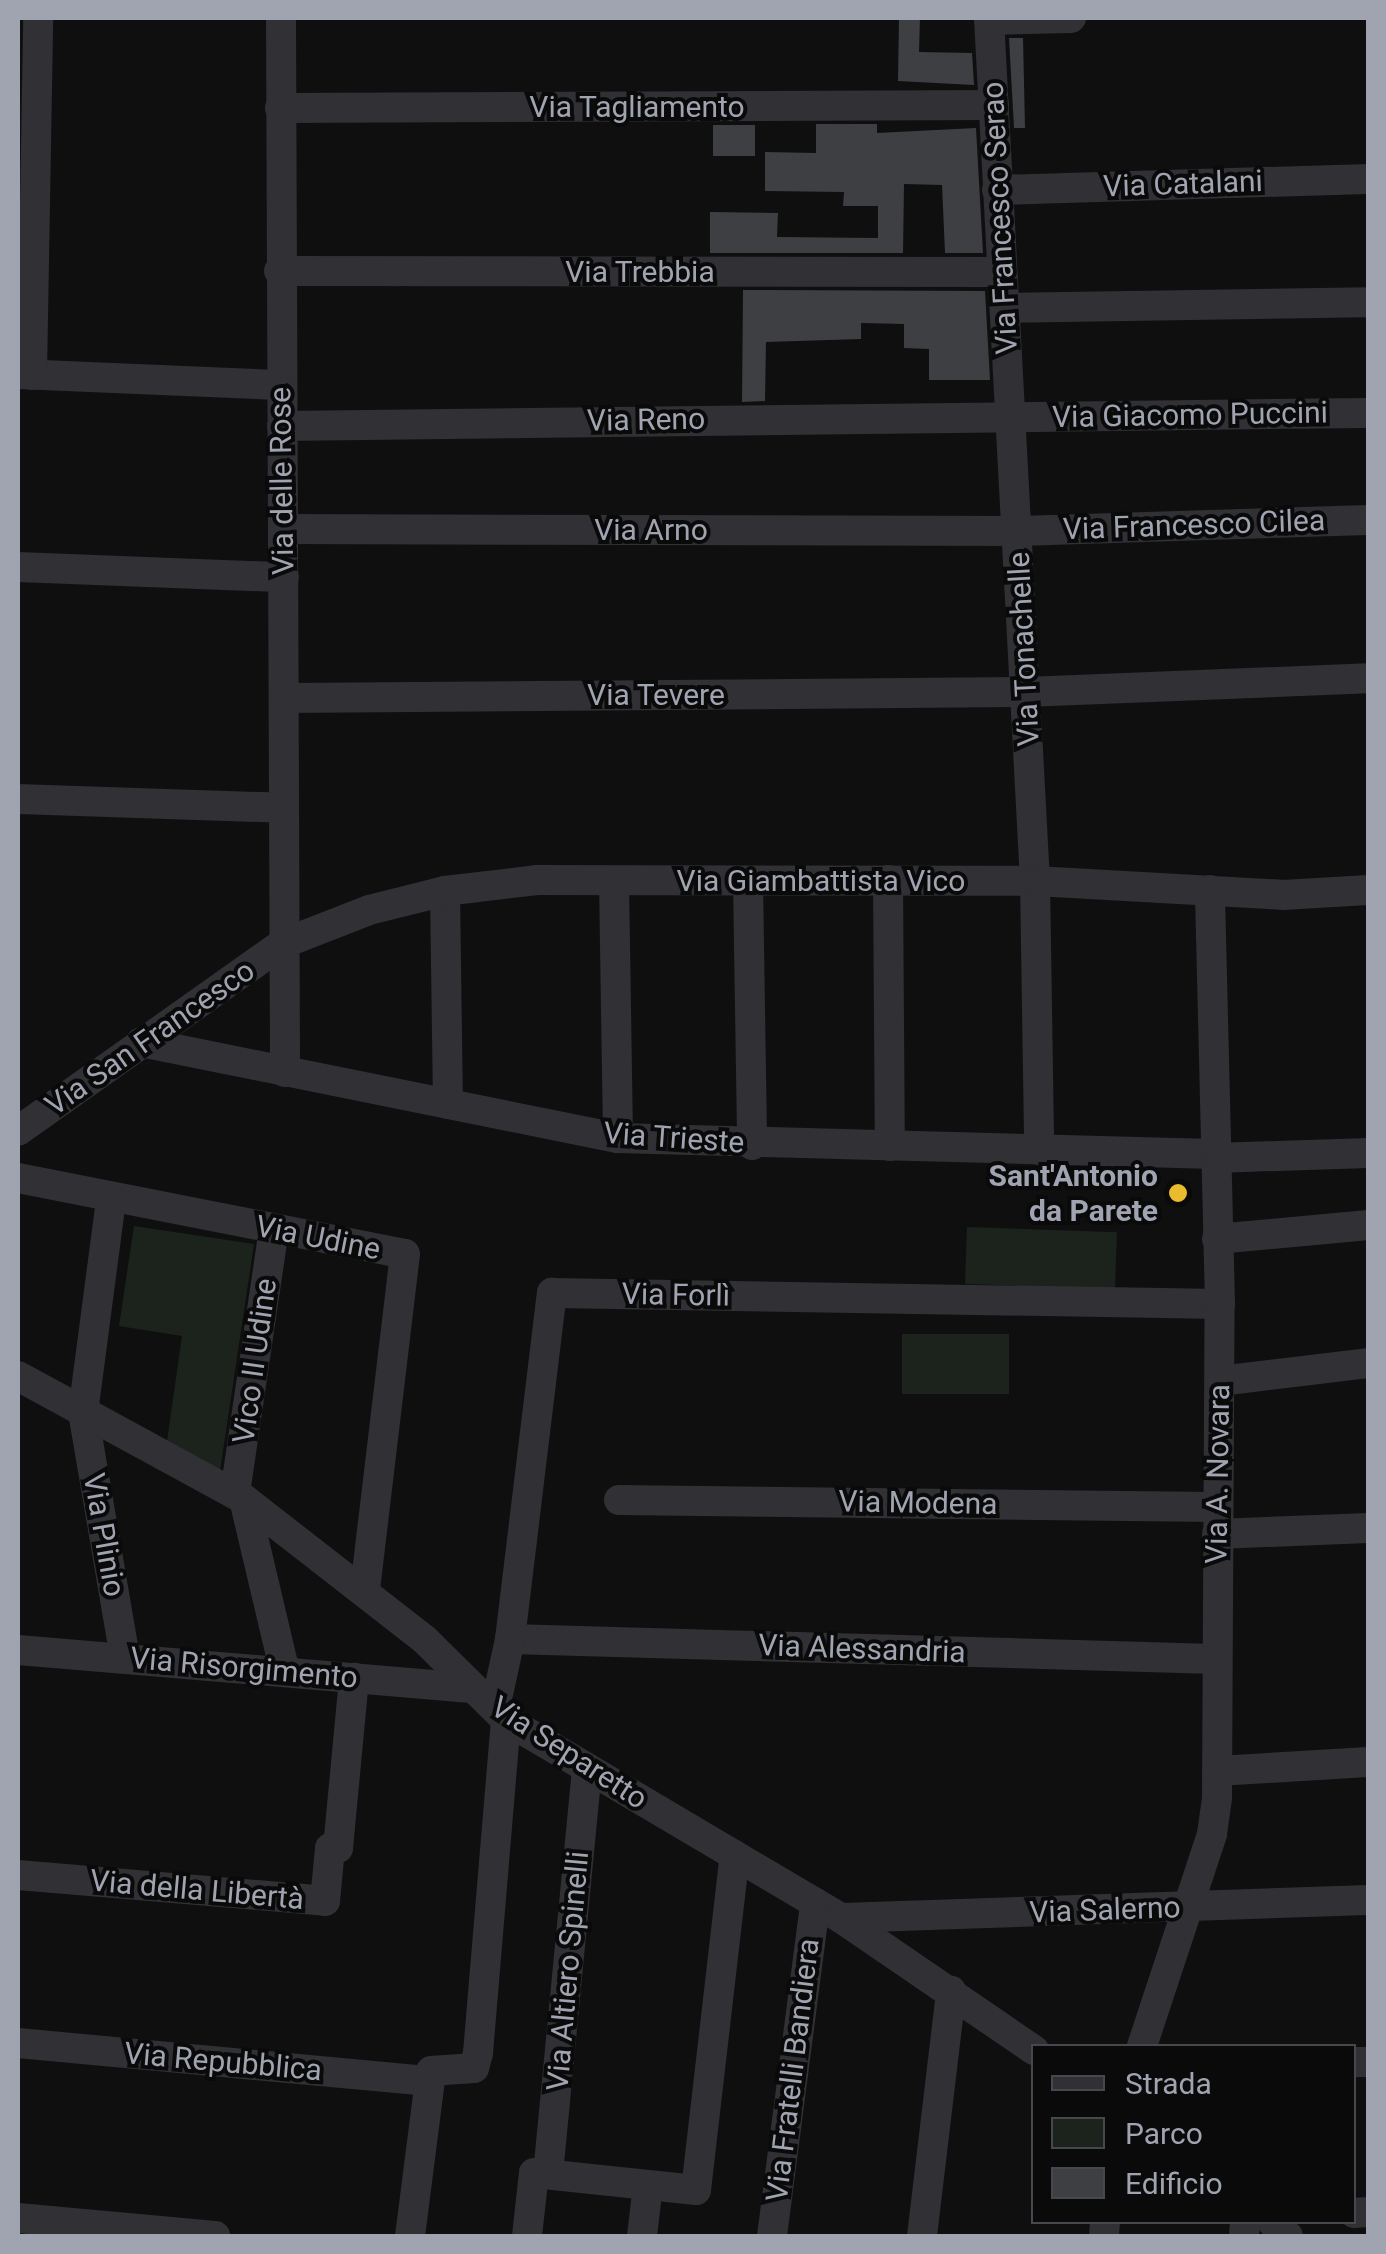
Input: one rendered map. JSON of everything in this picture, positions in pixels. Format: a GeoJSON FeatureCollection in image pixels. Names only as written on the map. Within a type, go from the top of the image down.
{"type":"FeatureCollection","features":[{"type":"Feature","properties":{"kind":"street"},"geometry":{"type":"LineString","coordinates":[[38,18],[25,375],[280,385]]}},
{"type":"Feature","properties":{"kind":"street","name":"Via delle Rose"},"geometry":{"type":"LineString","coordinates":[[281,18],[278,271],[284,578],[285,1072]]}},
{"type":"Feature","properties":{"kind":"street"},"geometry":{"type":"LineString","coordinates":[[989,19],[1071,18]]}},
{"type":"Feature","properties":{"kind":"street","name":"Via Francesco Serao"},"geometry":{"type":"LineString","coordinates":[[989,19],[1011,418]]}},
{"type":"Feature","properties":{"kind":"street","name":"Via Tagliamento"},"geometry":{"type":"LineString","coordinates":[[280,108],[994,105]]}},
{"type":"Feature","properties":{"kind":"street","name":"Via Catalani"},"geometry":{"type":"LineString","coordinates":[[996,190],[1368,179]]}},
{"type":"Feature","properties":{"kind":"street","name":"Via Trebbia"},"geometry":{"type":"LineString","coordinates":[[278,271],[1002,272]]}},
{"type":"Feature","properties":{"kind":"street"},"geometry":{"type":"LineString","coordinates":[[1006,308],[1368,302]]}},
{"type":"Feature","properties":{"kind":"street","name":"Via Giacomo Puccini"},"geometry":{"type":"LineString","coordinates":[[1011,418],[1368,412]]}},
{"type":"Feature","properties":{"kind":"street","name":"Via Reno"},"geometry":{"type":"LineString","coordinates":[[282,426],[1011,418]]}},
{"type":"Feature","properties":{"kind":"street","name":"Via Tonachelle"},"geometry":{"type":"LineString","coordinates":[[1011,418],[1035,880],[1039,1150]]}},
{"type":"Feature","properties":{"kind":"street","name":"Via Francesco Cilea"},"geometry":{"type":"LineString","coordinates":[[1019,531],[1368,520]]}},
{"type":"Feature","properties":{"kind":"street","name":"Via Arno"},"geometry":{"type":"LineString","coordinates":[[283,530],[1019,531]]}},
{"type":"Feature","properties":{"kind":"street"},"geometry":{"type":"LineString","coordinates":[[18,567],[284,578]]}},
{"type":"Feature","properties":{"kind":"street","name":"Via Tevere"},"geometry":{"type":"LineString","coordinates":[[285,698],[1026,692],[1368,678]]}},
{"type":"Feature","properties":{"kind":"street"},"geometry":{"type":"LineString","coordinates":[[18,799],[284,808]]}},
{"type":"Feature","properties":{"kind":"street","name":"Via Giambattista Vico"},"geometry":{"type":"LineString","coordinates":[[282,944],[369,910],[445,891],[537,880],[1035,880],[1210,890],[1368,890]]}},
{"type":"Feature","properties":{"kind":"street"},"geometry":{"type":"LineString","coordinates":[[614,880],[618,1138]]}},
{"type":"Feature","properties":{"kind":"street"},"geometry":{"type":"LineString","coordinates":[[888,880],[890,1146]]}},
{"type":"Feature","properties":{"kind":"street"},"geometry":{"type":"LineString","coordinates":[[748,881],[752,1145]]}},
{"type":"Feature","properties":{"kind":"street","name":"Via A. Novara"},"geometry":{"type":"LineString","coordinates":[[1143,2044],[1212,1834],[1217,1771],[1220,1304],[1210,890]]}},
{"type":"Feature","properties":{"kind":"street"},"geometry":{"type":"LineString","coordinates":[[445,891],[448,1104]]}},
{"type":"Feature","properties":{"kind":"street","name":"Via San Francesco"},"geometry":{"type":"LineString","coordinates":[[18,1131],[282,944]]}},
{"type":"Feature","properties":{"kind":"street","name":"Via Trieste"},"geometry":{"type":"LineString","coordinates":[[141,1042],[618,1138],[1215,1156],[1368,1154]]}},
{"type":"Feature","properties":{"kind":"street","name":"Via Udine"},"geometry":{"type":"LineString","coordinates":[[18,1178],[111,1200],[406,1254],[366,1590]]}},
{"type":"Feature","properties":{"kind":"street","name":"Via Plinio"},"geometry":{"type":"LineString","coordinates":[[111,1200],[83,1412],[125,1658]]}},
{"type":"Feature","properties":{"kind":"street"},"geometry":{"type":"LineString","coordinates":[[1217,1239],[1368,1225]]}},
{"type":"Feature","properties":{"kind":"street","name":"Vico II Udine"},"geometry":{"type":"LineString","coordinates":[[240,1496],[274,1230]]}},
{"type":"Feature","properties":{"kind":"street","name":"Via Forlì"},"geometry":{"type":"LineString","coordinates":[[500,1714],[552,1293],[1220,1304]]}},
{"type":"Feature","properties":{"kind":"street"},"geometry":{"type":"LineString","coordinates":[[1220,1381],[1368,1363]]}},
{"type":"Feature","properties":{"kind":"street","name":"Via Separetto"},"geometry":{"type":"LineString","coordinates":[[18,1376],[240,1496],[366,1590],[500,1714],[828,1910],[1031,2048]]}},
{"type":"Feature","properties":{"kind":"street"},"geometry":{"type":"LineString","coordinates":[[240,1496],[285,1672]]}},
{"type":"Feature","properties":{"kind":"street","name":"Via Modena"},"geometry":{"type":"LineString","coordinates":[[619,1500],[1368,1528]]}},
{"type":"Feature","properties":{"kind":"street","name":"Via Alessandria"},"geometry":{"type":"LineString","coordinates":[[510,1639],[1215,1659]]}},
{"type":"Feature","properties":{"kind":"street","name":"Via Risorgimento"},"geometry":{"type":"LineString","coordinates":[[18,1650],[471,1688]]}},
{"type":"Feature","properties":{"kind":"street","name":"Via della Libertà"},"geometry":{"type":"LineString","coordinates":[[18,1875],[325,1901],[330,1848],[338,1848],[354,1678]]}},
{"type":"Feature","properties":{"kind":"street","name":"Via Repubblica"},"geometry":{"type":"LineString","coordinates":[[18,2043],[430,2076],[474,2068],[500,1714]]}},
{"type":"Feature","properties":{"kind":"street"},"geometry":{"type":"LineString","coordinates":[[1217,1771],[1368,1762]]}},
{"type":"Feature","properties":{"kind":"street","name":"Via Altiero Spinelli"},"geometry":{"type":"LineString","coordinates":[[548,2174],[587,1768]]}},
{"type":"Feature","properties":{"kind":"street"},"geometry":{"type":"LineString","coordinates":[[528,2236],[534,2172],[696,2190],[735,1855]]}},
{"type":"Feature","properties":{"kind":"street","name":"Via Salerno"},"geometry":{"type":"LineString","coordinates":[[828,1910],[1189,1908],[1368,1900]]}},
{"type":"Feature","properties":{"kind":"street","name":"Via Fratelli Bandiera"},"geometry":{"type":"LineString","coordinates":[[772,2236],[828,1910]]}},
{"type":"Feature","properties":{"kind":"street"},"geometry":{"type":"LineString","coordinates":[[922,2236],[951,1991]]}},
{"type":"Feature","properties":{"kind":"street"},"geometry":{"type":"LineString","coordinates":[[410,2236],[430,2076]]}},
{"type":"Feature","properties":{"kind":"street"},"geometry":{"type":"LineString","coordinates":[[642,2236],[648,2185]]}},
{"type":"Feature","properties":{"kind":"street"},"geometry":{"type":"LineString","coordinates":[[18,2218],[215,2236]]}},
{"type":"Feature","properties":{"kind":"green space"},"geometry":{"type":"Polygon","coordinates":[[[134,1226],[254,1244],[220,1471],[167,1441],[182,1336],[119,1326],[134,1226]]]}},
{"type":"Feature","properties":{"kind":"green space"},"geometry":{"type":"Polygon","coordinates":[[[967,1227],[1117,1232],[1115,1289],[965,1284],[967,1227]]]}},
{"type":"Feature","properties":{"kind":"green space"},"geometry":{"type":"Polygon","coordinates":[[[902,1334],[1009,1334],[1009,1394],[902,1394],[902,1334]]]}},
{"type":"Feature","properties":{"kind":"building"},"geometry":{"type":"Polygon","coordinates":[[[899,18],[920,18],[919,52],[972,53],[974,85],[898,81],[899,18]]]}},
{"type":"Feature","properties":{"kind":"building"},"geometry":{"type":"Polygon","coordinates":[[[1009,38],[1023,38],[1025,128],[1014,128],[1009,38]]]}},
{"type":"Feature","properties":{"kind":"building"},"geometry":{"type":"Polygon","coordinates":[[[816,124],[877,124],[877,133],[976,128],[983,253],[945,253],[942,185],[904,184],[903,253],[710,253],[710,212],[778,213],[777,237],[878,238],[878,206],[843,206],[844,192],[765,191],[765,152],[816,153],[816,124]]]}},
{"type":"Feature","properties":{"kind":"building"},"geometry":{"type":"Polygon","coordinates":[[[713,125],[755,125],[755,156],[713,156],[713,125]]]}},
{"type":"Feature","properties":{"kind":"building"},"geometry":{"type":"Polygon","coordinates":[[[743,290],[985,291],[990,380],[929,380],[929,349],[904,348],[904,324],[861,323],[861,339],[766,342],[765,401],[742,402],[743,290]]]}},
{"type":"Feature","properties":{"kind":"place","name":"Sant'Antonio da Parete"},"geometry":{"type":"Point","coordinates":[1178,1193]}}]}
